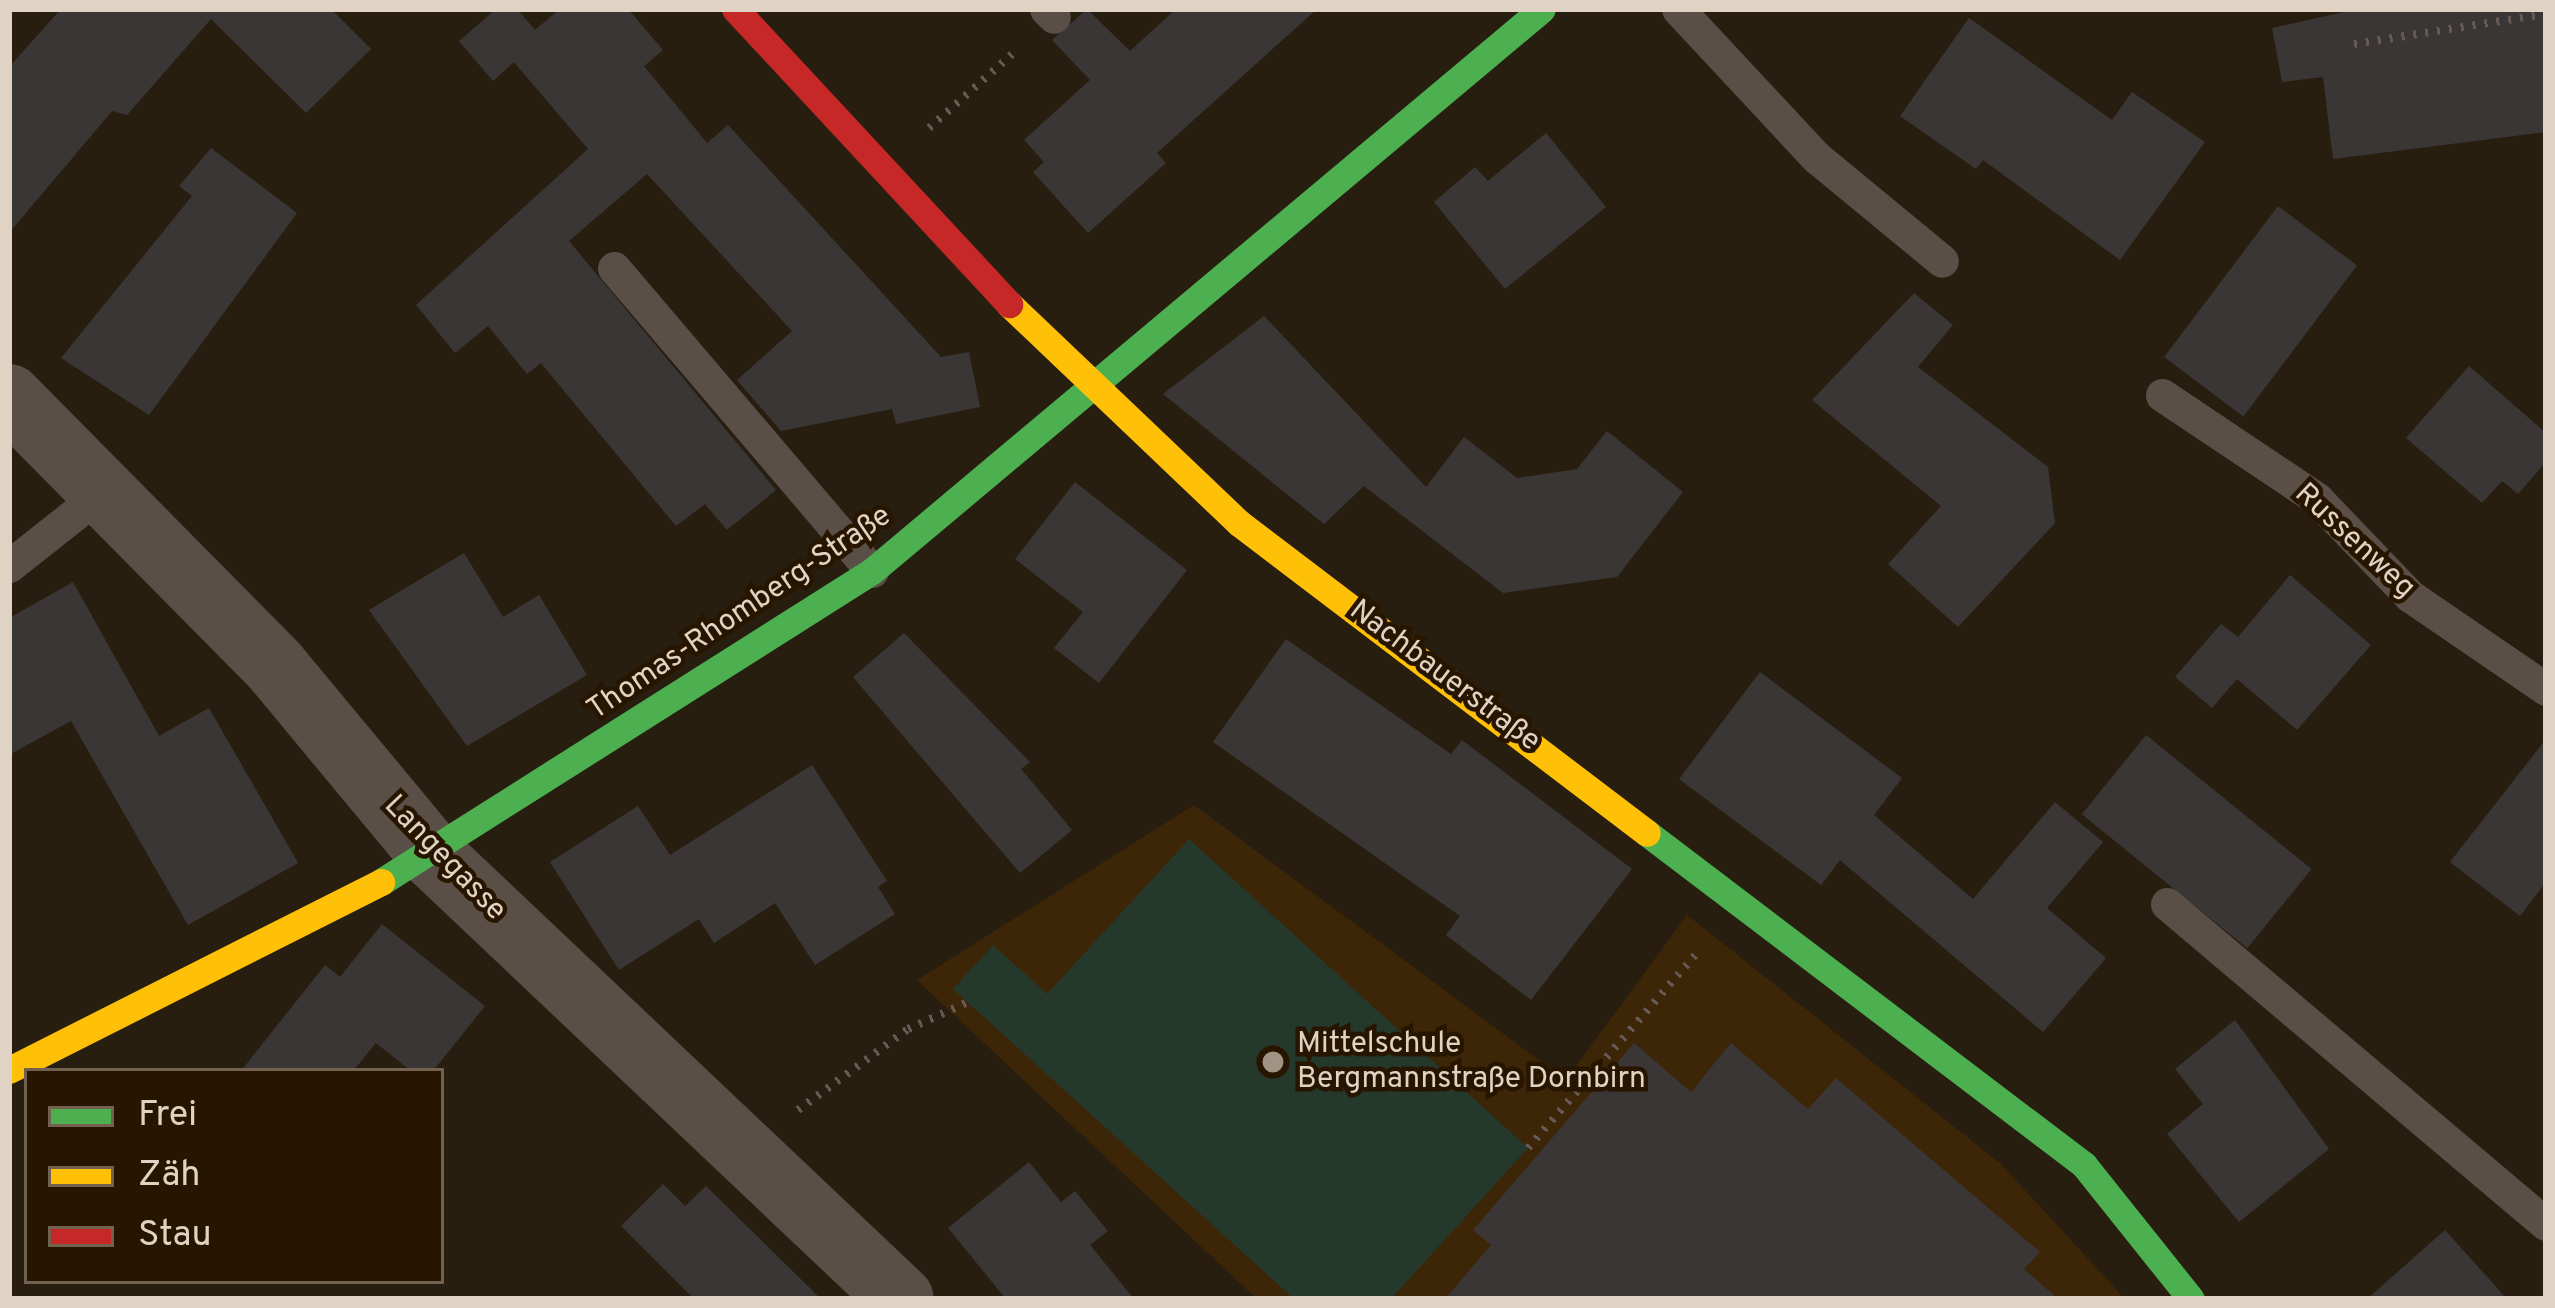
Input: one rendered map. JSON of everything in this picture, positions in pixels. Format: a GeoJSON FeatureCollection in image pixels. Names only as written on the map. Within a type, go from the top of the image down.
{"type":"FeatureCollection","features":[{"type":"Feature","properties":{"kind":"street","name":"Nachbauerstraße"},"geometry":{"type":"LineString","coordinates":[[735,9],[1091,392],[1239,523],[2084,1165],[2192,1299]]}},
{"type":"Feature","properties":{"kind":"street","name":"Thomas-Rhomberg-Straße"},"geometry":{"type":"LineString","coordinates":[[9,1070],[433,856],[872,571],[1091,392],[1144,337],[1542,9]]}},
{"type":"Feature","properties":{"kind":"street","name":"Langegasse"},"geometry":{"type":"LineString","coordinates":[[9,397],[109,487],[433,856],[901,1299]]}},
{"type":"Feature","properties":{"kind":"lane"},"geometry":{"type":"LineString","coordinates":[[1678,9],[1816,157],[1942,261]]}},
{"type":"Feature","properties":{"kind":"lane"},"geometry":{"type":"LineString","coordinates":[[614,268],[872,571]]}},
{"type":"Feature","properties":{"kind":"lane","name":"Russenweg"},"geometry":{"type":"LineString","coordinates":[[2162,395],[2316,498],[2410,596],[2546,689]]}},
{"type":"Feature","properties":{"kind":"lane"},"geometry":{"type":"LineString","coordinates":[[9,566],[109,487]]}},
{"type":"Feature","properties":{"kind":"lane"},"geometry":{"type":"LineString","coordinates":[[2167,904],[2546,1224]]}},
{"type":"Feature","properties":{"kind":"path"},"geometry":{"type":"LineString","coordinates":[[883,169],[1050,13]]}},
{"type":"Feature","properties":{"kind":"path"},"geometry":{"type":"LineString","coordinates":[[2354,44],[2546,14]]}},
{"type":"Feature","properties":{"kind":"path"},"geometry":{"type":"LineString","coordinates":[[1528,1148],[1739,902]]}},
{"type":"Feature","properties":{"kind":"path"},"geometry":{"type":"LineString","coordinates":[[753,1155],[908,1029],[968,1002]]}},
{"type":"Feature","properties":{"kind":"shaded area","name":"Mittelschule Bergmannstraße Dornbirn"},"geometry":{"type":"Polygon","coordinates":[[[1194,805],[1566,1080],[1687,915],[2001,1164],[2125,1299],[1257,1299],[917,980],[1194,805]]]}},
{"type":"Feature","properties":{"kind":"green space"},"geometry":{"type":"Polygon","coordinates":[[[1189,839],[1528,1148],[1391,1299],[1294,1299],[953,989],[993,945],[1047,994],[1189,839]]]}},
{"type":"Feature","properties":{"kind":"building"},"geometry":{"type":"Polygon","coordinates":[[[61,9],[331,9],[371,49],[306,113],[211,19],[127,115],[112,111],[9,233],[9,67],[61,9]]]}},
{"type":"Feature","properties":{"kind":"building"},"geometry":{"type":"Polygon","coordinates":[[[496,9],[517,9],[535,30],[560,9],[628,9],[663,50],[644,66],[707,143],[728,125],[941,357],[969,352],[980,407],[896,424],[892,409],[781,431],[737,380],[792,331],[647,174],[569,241],[776,490],[727,530],[705,504],[676,526],[541,363],[527,374],[488,326],[455,353],[416,305],[588,149],[514,62],[493,81],[459,41],[496,9]]]}},
{"type":"Feature","properties":{"kind":"building"},"geometry":{"type":"Polygon","coordinates":[[[1087,9],[1130,51],[1176,9],[1317,9],[1157,153],[1166,163],[1088,233],[1033,172],[1044,162],[1024,140],[1090,80],[1052,40],[1087,9]]]}},
{"type":"Feature","properties":{"kind":"building"},"geometry":{"type":"Polygon","coordinates":[[[2358,9],[2546,9],[2546,132],[2333,159],[2323,77],[2282,82],[2272,28],[2358,9]]]}},
{"type":"Feature","properties":{"kind":"building"},"geometry":{"type":"Polygon","coordinates":[[[1969,18],[2112,120],[2132,92],[2205,142],[2120,260],[1983,160],[1976,169],[1900,116],[1969,18]]]}},
{"type":"Feature","properties":{"kind":"building"},"geometry":{"type":"Polygon","coordinates":[[[1546,133],[1606,207],[1505,289],[1434,202],[1475,167],[1488,181],[1546,133]]]}},
{"type":"Feature","properties":{"kind":"building"},"geometry":{"type":"Polygon","coordinates":[[[211,148],[297,213],[149,415],[61,358],[192,196],[179,186],[211,148]]]}},
{"type":"Feature","properties":{"kind":"building"},"geometry":{"type":"Polygon","coordinates":[[[2278,206],[2357,266],[2243,417],[2164,357],[2278,206]]]}},
{"type":"Feature","properties":{"kind":"building"},"geometry":{"type":"Polygon","coordinates":[[[1914,293],[1953,325],[1918,367],[2048,467],[2055,523],[1958,627],[1888,564],[1941,506],[1812,400],[1914,293]]]}},
{"type":"Feature","properties":{"kind":"building"},"geometry":{"type":"Polygon","coordinates":[[[1264,316],[1426,487],[1464,437],[1517,478],[1577,469],[1607,431],[1683,492],[1617,577],[1503,593],[1364,486],[1324,524],[1163,394],[1264,316]]]}},
{"type":"Feature","properties":{"kind":"building"},"geometry":{"type":"Polygon","coordinates":[[[2469,366],[2546,433],[2546,462],[2518,494],[2502,481],[2482,503],[2406,438],[2469,366]]]}},
{"type":"Feature","properties":{"kind":"building"},"geometry":{"type":"Polygon","coordinates":[[[1075,482],[1187,570],[1099,683],[1054,648],[1083,612],[1015,559],[1075,482]]]}},
{"type":"Feature","properties":{"kind":"building"},"geometry":{"type":"Polygon","coordinates":[[[464,553],[503,617],[539,595],[587,675],[467,746],[369,610],[464,553]]]}},
{"type":"Feature","properties":{"kind":"building"},"geometry":{"type":"Polygon","coordinates":[[[2290,575],[2371,645],[2297,730],[2237,679],[2212,708],[2175,677],[2221,624],[2238,637],[2290,575]]]}},
{"type":"Feature","properties":{"kind":"building"},"geometry":{"type":"Polygon","coordinates":[[[73,582],[159,736],[209,708],[298,863],[188,925],[71,721],[9,755],[9,618],[73,582]]]}},
{"type":"Feature","properties":{"kind":"building"},"geometry":{"type":"Polygon","coordinates":[[[904,633],[1030,762],[1021,769],[1072,830],[1020,873],[853,677],[904,633]]]}},
{"type":"Feature","properties":{"kind":"building"},"geometry":{"type":"Polygon","coordinates":[[[1286,639],[1451,754],[1462,740],[1632,869],[1531,1000],[1446,935],[1460,916],[1213,742],[1286,639]]]}},
{"type":"Feature","properties":{"kind":"building"},"geometry":{"type":"Polygon","coordinates":[[[1760,672],[1902,778],[1874,815],[1973,899],[2055,802],[2103,842],[2047,908],[2106,958],[2043,1032],[1840,860],[1821,885],[1679,779],[1760,672]]]}},
{"type":"Feature","properties":{"kind":"building"},"geometry":{"type":"Polygon","coordinates":[[[2146,735],[2312,869],[2247,948],[2082,814],[2146,735]]]}},
{"type":"Feature","properties":{"kind":"building"},"geometry":{"type":"Polygon","coordinates":[[[2546,739],[2546,882],[2520,916],[2450,862],[2546,739]]]}},
{"type":"Feature","properties":{"kind":"building"},"geometry":{"type":"Polygon","coordinates":[[[812,765],[887,881],[878,887],[895,914],[815,965],[775,903],[714,943],[699,919],[619,970],[550,862],[638,806],[670,855],[812,765]]]}},
{"type":"Feature","properties":{"kind":"building"},"geometry":{"type":"Polygon","coordinates":[[[382,924],[485,1006],[435,1068],[407,1068],[376,1043],[355,1068],[243,1068],[325,965],[340,977],[382,924]]]}},
{"type":"Feature","properties":{"kind":"building"},"geometry":{"type":"Polygon","coordinates":[[[2235,1020],[2329,1149],[2239,1222],[2167,1134],[2203,1104],[2175,1069],[2235,1020]]]}},
{"type":"Feature","properties":{"kind":"building"},"geometry":{"type":"Polygon","coordinates":[[[1634,1043],[1691,1092],[1731,1043],[1808,1109],[1836,1078],[2040,1252],[2024,1269],[2058,1299],[1445,1299],[1491,1245],[1473,1230],[1634,1043]]]}},
{"type":"Feature","properties":{"kind":"building"},"geometry":{"type":"Polygon","coordinates":[[[1029,1162],[1061,1202],[1075,1191],[1108,1231],[1090,1245],[1134,1299],[1006,1299],[948,1228],[1029,1162]]]}},
{"type":"Feature","properties":{"kind":"building"},"geometry":{"type":"Polygon","coordinates":[[[663,1184],[685,1206],[706,1186],[821,1299],[694,1299],[621,1226],[663,1184]]]}},
{"type":"Feature","properties":{"kind":"building"},"geometry":{"type":"Polygon","coordinates":[[[2445,1230],[2507,1299],[2367,1299],[2445,1230]]]}},
{"type":"Feature","properties":{"kind":"traffic: fast"},"geometry":{"type":"LineString","coordinates":[[381,882],[872,571],[1542,9]]}},
{"type":"Feature","properties":{"kind":"traffic: fast"},"geometry":{"type":"LineString","coordinates":[[1647,833],[2084,1165],[2191,1299]]}},
{"type":"Feature","properties":{"kind":"traffic: slow"},"geometry":{"type":"LineString","coordinates":[[1009,304],[1239,523],[1647,833]]}},
{"type":"Feature","properties":{"kind":"traffic: slow"},"geometry":{"type":"LineString","coordinates":[[9,1070],[381,882]]}},
{"type":"Feature","properties":{"kind":"traffic: jam"},"geometry":{"type":"LineString","coordinates":[[735,9],[1009,304]]}},
{"type":"Feature","properties":{"kind":"place","name":"Mittelschule Bergmannstraße Dornbirn"},"geometry":{"type":"Point","coordinates":[1273,1062]}}]}
